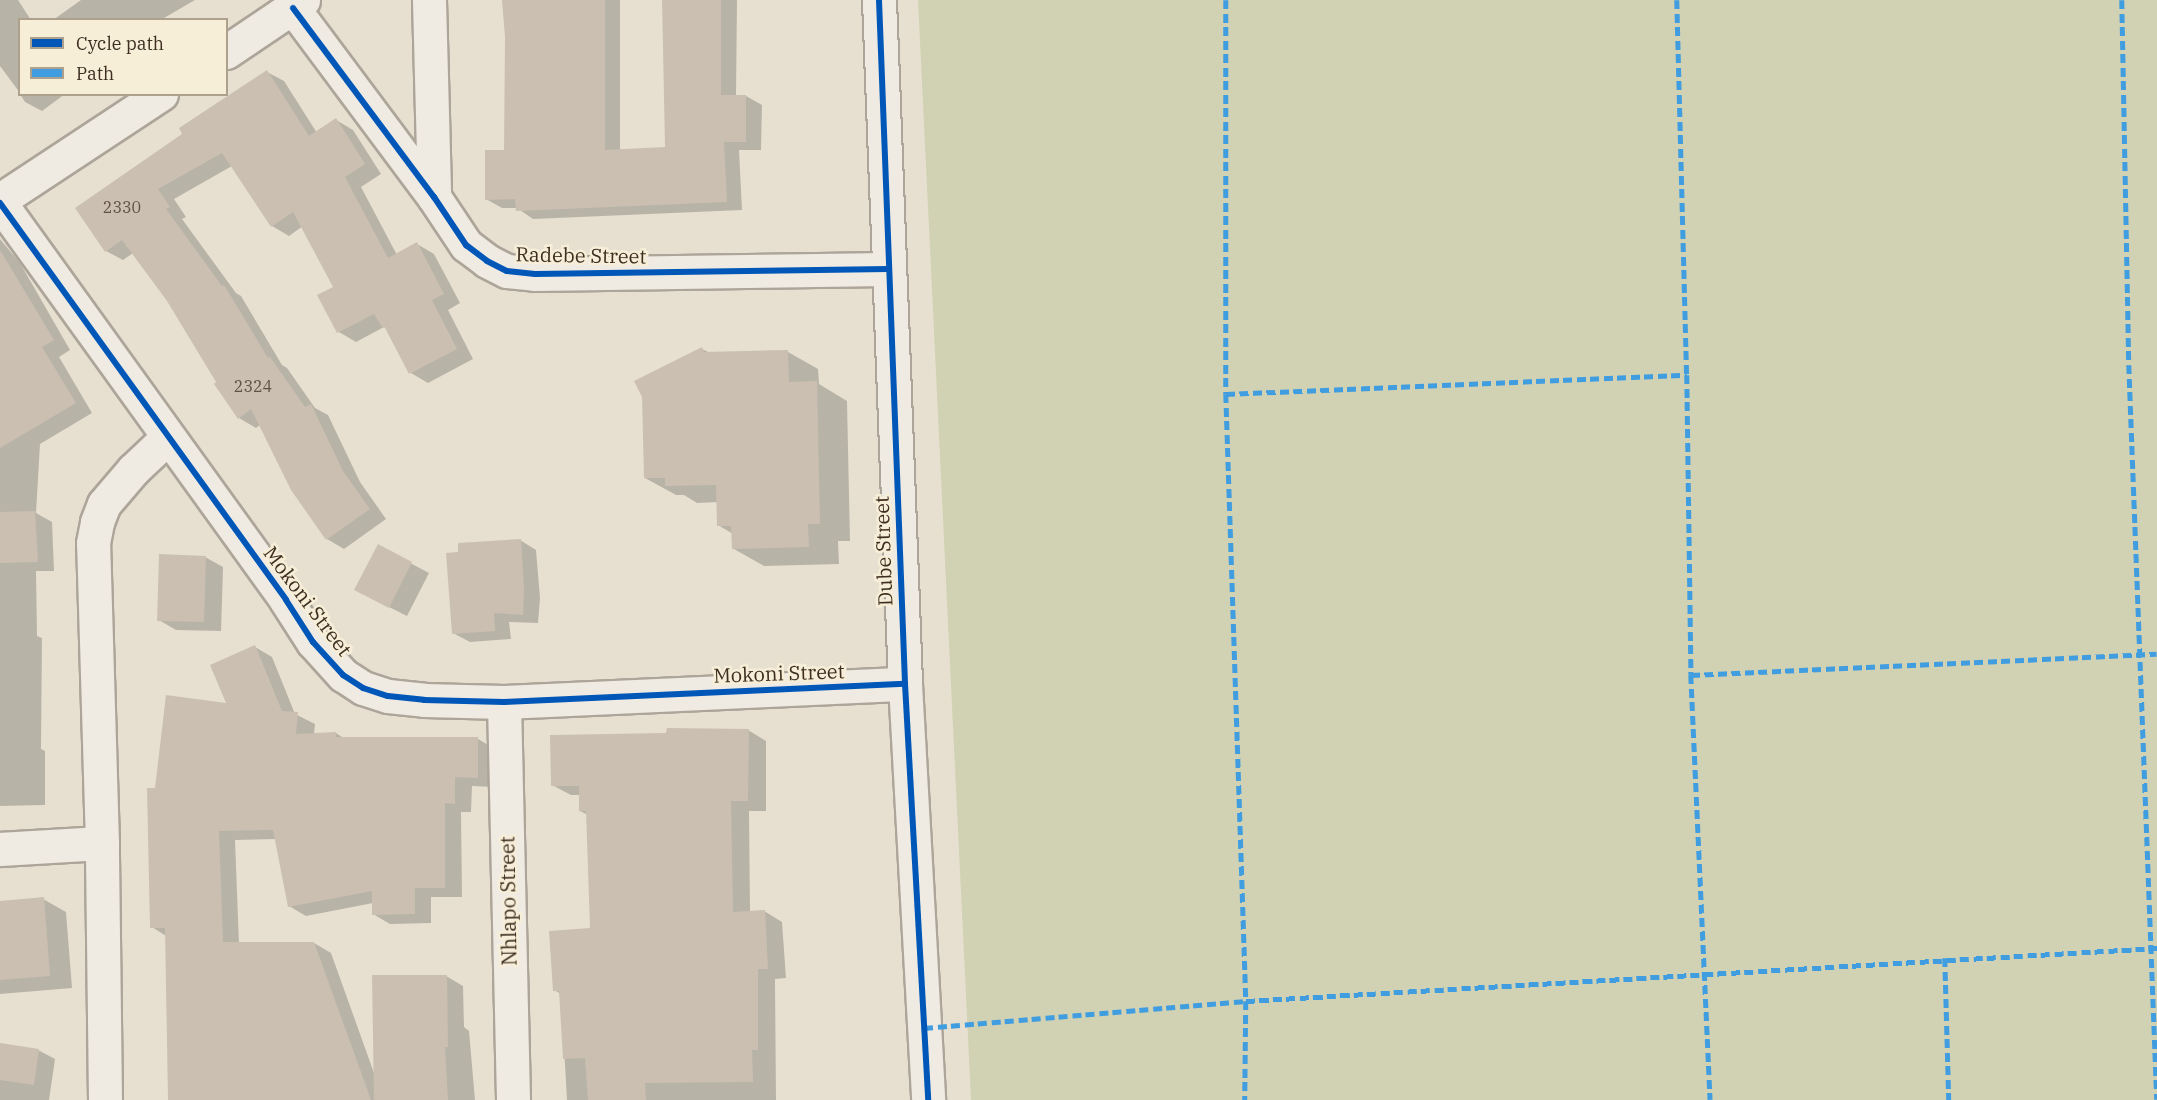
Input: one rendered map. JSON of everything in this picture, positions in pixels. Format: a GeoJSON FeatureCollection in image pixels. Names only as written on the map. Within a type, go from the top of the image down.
{"type":"FeatureCollection","features":[{"type":"Feature","properties":{"kind":"street"},"geometry":{"type":"LineString","coordinates":[[429,0],[434,197]]}},
{"type":"Feature","properties":{"kind":"street","name":"Dube Street"},"geometry":{"type":"LineString","coordinates":[[879,0],[905,684],[928,1100]]}},
{"type":"Feature","properties":{"kind":"street"},"geometry":{"type":"LineString","coordinates":[[228,51],[298,4]]}},
{"type":"Feature","properties":{"kind":"street","name":"Radebe Street"},"geometry":{"type":"LineString","coordinates":[[298,4],[466,245],[487,261],[507,271],[535,274],[888,269]]}},
{"type":"Feature","properties":{"kind":"street"},"geometry":{"type":"LineString","coordinates":[[0,202],[158,96]]}},
{"type":"Feature","properties":{"kind":"street","name":"Mokoni Street"},"geometry":{"type":"LineString","coordinates":[[0,202],[286,600],[313,642],[343,675],[363,688],[388,696],[424,700],[504,702],[905,684]]}},
{"type":"Feature","properties":{"kind":"street"},"geometry":{"type":"LineString","coordinates":[[105,1100],[102,843],[93,543],[97,522],[104,504],[133,470],[168,437]]}},
{"type":"Feature","properties":{"kind":"street","name":"Nhlapo Street"},"geometry":{"type":"LineString","coordinates":[[504,702],[513,1100]]}},
{"type":"Feature","properties":{"kind":"street"},"geometry":{"type":"LineString","coordinates":[[0,849],[102,843]]}},
{"type":"Feature","properties":{"kind":"green space"},"geometry":{"type":"Polygon","coordinates":[[[918,0],[2157,0],[2157,1100],[971,1100],[918,0]]]}},
{"type":"Feature","properties":{"kind":"building"},"geometry":{"type":"Polygon","coordinates":[[[502,0],[605,0],[605,150],[665,147],[662,0],[721,0],[721,95],[746,95],[746,142],[724,142],[727,202],[516,211],[515,199],[485,200],[485,150],[504,150],[505,37],[502,0]]]}},
{"type":"Feature","properties":{"kind":"building"},"geometry":{"type":"Polygon","coordinates":[[[267,70],[309,136],[336,118],[365,164],[345,177],[388,258],[417,242],[444,294],[432,300],[457,349],[409,374],[384,326],[382,327],[374,314],[337,333],[317,295],[333,287],[293,212],[271,227],[222,153],[158,189],[170,207],[166,209],[222,286],[224,285],[268,358],[270,357],[305,407],[311,404],[343,471],[370,509],[326,540],[291,490],[251,409],[238,419],[214,384],[216,382],[167,301],[122,240],[105,252],[75,208],[182,134],[179,128],[267,70]]]}},
{"type":"Feature","properties":{"kind":"building"},"geometry":{"type":"Polygon","coordinates":[[[0,250],[54,340],[42,347],[76,403],[0,448],[0,250]]]}},
{"type":"Feature","properties":{"kind":"building"},"geometry":{"type":"Polygon","coordinates":[[[702,347],[704,352],[788,350],[789,382],[817,381],[820,524],[808,524],[809,547],[732,549],[731,526],[717,526],[716,485],[665,486],[665,478],[644,478],[642,397],[634,381],[702,347]]]}},
{"type":"Feature","properties":{"kind":"building"},"geometry":{"type":"Polygon","coordinates":[[[35,511],[38,562],[0,563],[0,512],[35,511]]]}},
{"type":"Feature","properties":{"kind":"building"},"geometry":{"type":"Polygon","coordinates":[[[521,539],[523,615],[494,613],[495,631],[452,634],[446,553],[458,552],[458,543],[521,539]]]}},
{"type":"Feature","properties":{"kind":"building"},"geometry":{"type":"Polygon","coordinates":[[[378,544],[412,562],[389,608],[354,590],[378,544]]]}},
{"type":"Feature","properties":{"kind":"building"},"geometry":{"type":"Polygon","coordinates":[[[159,554],[206,556],[204,622],[157,621],[159,554]]]}},
{"type":"Feature","properties":{"kind":"building"},"geometry":{"type":"Polygon","coordinates":[[[255,645],[282,711],[298,712],[296,734],[336,732],[336,737],[478,737],[478,778],[455,777],[455,804],[445,803],[445,888],[415,888],[415,914],[372,915],[372,891],[288,907],[273,830],[219,831],[223,942],[314,942],[371,1100],[168,1100],[165,928],[150,928],[147,788],[155,788],[166,695],[226,703],[210,665],[255,645]]]}},
{"type":"Feature","properties":{"kind":"building"},"geometry":{"type":"Polygon","coordinates":[[[667,728],[749,729],[748,801],[731,801],[733,912],[765,910],[768,969],[758,969],[758,1050],[752,1050],[753,1082],[645,1083],[646,1100],[588,1100],[585,1058],[563,1059],[559,991],[553,991],[549,931],[590,928],[586,811],[579,811],[579,786],[551,786],[550,735],[666,733],[667,728]]]}},
{"type":"Feature","properties":{"kind":"building"},"geometry":{"type":"Polygon","coordinates":[[[44,897],[50,976],[0,980],[0,901],[44,897]]]}},
{"type":"Feature","properties":{"kind":"building"},"geometry":{"type":"Polygon","coordinates":[[[372,975],[447,975],[448,1047],[445,1047],[448,1100],[374,1100],[372,975]]]}},
{"type":"Feature","properties":{"kind":"building"},"geometry":{"type":"Polygon","coordinates":[[[0,1043],[39,1049],[34,1085],[0,1080],[0,1043]]]}},
{"type":"Feature","properties":{"kind":"marked path"},"geometry":{"type":"LineString","coordinates":[[1226,0],[1226,394],[1246,1001],[1245,1100]]}},
{"type":"Feature","properties":{"kind":"marked path"},"geometry":{"type":"LineString","coordinates":[[1677,0],[1687,375],[1691,675],[1710,1100]]}},
{"type":"Feature","properties":{"kind":"marked path"},"geometry":{"type":"LineString","coordinates":[[2122,0],[2129,365],[2157,1099]]}},
{"type":"Feature","properties":{"kind":"marked path"},"geometry":{"type":"LineString","coordinates":[[1226,394],[1687,375]]}},
{"type":"Feature","properties":{"kind":"marked path"},"geometry":{"type":"LineString","coordinates":[[1691,675],[2157,654]]}},
{"type":"Feature","properties":{"kind":"marked path"},"geometry":{"type":"LineString","coordinates":[[924,1028],[1246,1001],[2157,948]]}},
{"type":"Feature","properties":{"kind":"marked path"},"geometry":{"type":"LineString","coordinates":[[1945,958],[1949,1100]]}},
{"type":"Feature","properties":{"kind":"cycle path"},"geometry":{"type":"LineString","coordinates":[[879,0],[905,684],[928,1100]]}},
{"type":"Feature","properties":{"kind":"cycle path"},"geometry":{"type":"LineString","coordinates":[[293,8],[434,197],[466,245],[487,261],[507,271],[535,274],[888,269]]}},
{"type":"Feature","properties":{"kind":"cycle path"},"geometry":{"type":"LineString","coordinates":[[0,203],[286,600],[313,642],[343,675],[363,688],[388,696],[424,700],[504,702],[905,684]]}}]}
